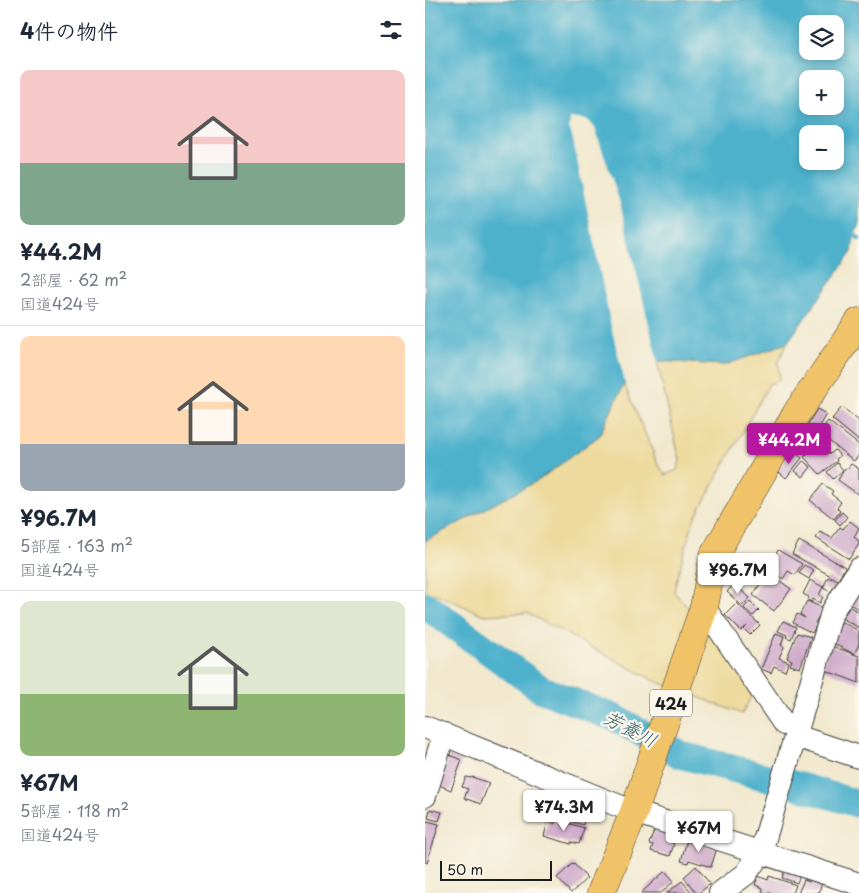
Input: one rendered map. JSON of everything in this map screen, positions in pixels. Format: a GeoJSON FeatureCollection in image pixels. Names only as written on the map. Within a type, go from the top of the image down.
{"type":"FeatureCollection","features":[{"type":"Feature","properties":{"kind":"highway","name":"424"},"geometry":{"type":"LineString","coordinates":[[601,893],[635,806],[704,607],[714,555],[798,411],[859,322]]}},
{"type":"Feature","properties":{"kind":"street"},"geometry":{"type":"LineString","coordinates":[[720,893],[746,874],[764,844],[790,730],[832,612],[859,569]]}},
{"type":"Feature","properties":{"kind":"street"},"geometry":{"type":"LineString","coordinates":[[704,607],[790,730],[859,757]]}},
{"type":"Feature","properties":{"kind":"street"},"geometry":{"type":"LineString","coordinates":[[425,796],[434,731],[635,806],[764,844],[859,884]]}},
{"type":"Feature","properties":{"kind":"sand"},"geometry":{"type":"Polygon","coordinates":[[[787,343],[778,362],[780,380],[769,384],[694,519],[674,592],[727,651],[754,691],[742,714],[653,680],[527,613],[484,615],[434,593],[425,598],[425,541],[540,479],[599,436],[624,384],[658,464],[665,475],[677,470],[680,461],[657,361],[725,365],[787,343]]]}},
{"type":"Feature","properties":{"kind":"water"},"geometry":{"type":"Polygon","coordinates":[[[425,0],[859,0],[859,227],[854,234],[852,252],[787,343],[725,365],[657,361],[631,371],[599,436],[537,481],[425,541],[425,0]]]}},
{"type":"Feature","properties":{"kind":"pier"},"geometry":{"type":"Polygon","coordinates":[[[570,118],[588,120],[595,128],[620,203],[658,363],[632,373],[626,387],[611,326],[569,127],[570,118]]]}},
{"type":"Feature","properties":{"kind":"building"},"geometry":{"type":"Polygon","coordinates":[[[842,407],[859,421],[859,441],[832,419],[842,407]]]}},
{"type":"Feature","properties":{"kind":"building"},"geometry":{"type":"Polygon","coordinates":[[[817,409],[826,414],[816,432],[812,430],[814,427],[808,424],[817,409]]]}},
{"type":"Feature","properties":{"kind":"building"},"geometry":{"type":"Polygon","coordinates":[[[828,421],[859,445],[859,455],[854,461],[819,433],[828,421]]]}},
{"type":"Feature","properties":{"kind":"building"},"geometry":{"type":"Polygon","coordinates":[[[808,428],[821,437],[806,455],[793,446],[808,428]]]}},
{"type":"Feature","properties":{"kind":"building"},"geometry":{"type":"Polygon","coordinates":[[[820,443],[830,454],[835,450],[840,456],[836,459],[837,461],[820,474],[804,457],[820,443]]]}},
{"type":"Feature","properties":{"kind":"building"},"geometry":{"type":"Polygon","coordinates":[[[793,451],[802,458],[786,478],[779,472],[778,474],[775,472],[793,451]]]}},
{"type":"Feature","properties":{"kind":"building"},"geometry":{"type":"Polygon","coordinates":[[[803,461],[811,467],[803,477],[795,471],[803,461]]]}},
{"type":"Feature","properties":{"kind":"building"},"geometry":{"type":"Polygon","coordinates":[[[837,463],[843,470],[833,479],[827,472],[837,463]]]}},
{"type":"Feature","properties":{"kind":"building"},"geometry":{"type":"Polygon","coordinates":[[[851,464],[859,469],[859,495],[838,480],[845,468],[847,469],[851,464]]]}},
{"type":"Feature","properties":{"kind":"building"},"geometry":{"type":"Polygon","coordinates":[[[823,484],[833,491],[831,494],[841,502],[837,508],[840,511],[834,519],[810,500],[823,484]]]}},
{"type":"Feature","properties":{"kind":"building"},"geometry":{"type":"Polygon","coordinates":[[[842,512],[847,517],[840,525],[835,520],[842,512]]]}},
{"type":"Feature","properties":{"kind":"building"},"geometry":{"type":"Polygon","coordinates":[[[850,521],[859,528],[854,537],[859,541],[859,544],[849,559],[816,538],[820,532],[832,538],[840,527],[843,529],[850,521]]]}},
{"type":"Feature","properties":{"kind":"building"},"geometry":{"type":"Polygon","coordinates":[[[799,541],[845,567],[838,580],[792,554],[799,541]]]}},
{"type":"Feature","properties":{"kind":"building"},"geometry":{"type":"Polygon","coordinates":[[[778,550],[802,564],[795,575],[788,571],[783,579],[767,569],[771,562],[768,560],[772,554],[775,556],[778,550]]]}},
{"type":"Feature","properties":{"kind":"building"},"geometry":{"type":"Polygon","coordinates":[[[747,556],[762,568],[752,581],[737,570],[747,556]]]}},
{"type":"Feature","properties":{"kind":"building"},"geometry":{"type":"Polygon","coordinates":[[[804,565],[814,570],[809,579],[799,573],[804,565]]]}},
{"type":"Feature","properties":{"kind":"building"},"geometry":{"type":"Polygon","coordinates":[[[768,572],[791,589],[774,611],[753,595],[768,572]]]}},
{"type":"Feature","properties":{"kind":"building"},"geometry":{"type":"Polygon","coordinates":[[[828,577],[837,582],[831,592],[823,588],[828,577]]]}},
{"type":"Feature","properties":{"kind":"building"},"geometry":{"type":"Polygon","coordinates":[[[810,580],[823,587],[819,595],[823,597],[820,603],[813,599],[812,602],[808,600],[809,597],[803,594],[810,580]]]}},
{"type":"Feature","properties":{"kind":"building"},"geometry":{"type":"Polygon","coordinates":[[[734,584],[750,598],[742,606],[727,592],[734,584]]]}},
{"type":"Feature","properties":{"kind":"building"},"geometry":{"type":"Polygon","coordinates":[[[856,592],[859,594],[859,609],[847,603],[856,592]]]}},
{"type":"Feature","properties":{"kind":"building"},"geometry":{"type":"Polygon","coordinates":[[[750,601],[759,610],[753,616],[744,608],[750,601]]]}},
{"type":"Feature","properties":{"kind":"building"},"geometry":{"type":"Polygon","coordinates":[[[807,601],[823,608],[812,633],[793,623],[797,614],[805,618],[800,614],[807,601]]]}},
{"type":"Feature","properties":{"kind":"building"},"geometry":{"type":"Polygon","coordinates":[[[737,603],[760,625],[750,635],[744,629],[747,626],[741,631],[725,615],[737,603]]]}},
{"type":"Feature","properties":{"kind":"building"},"geometry":{"type":"Polygon","coordinates":[[[845,604],[859,612],[859,628],[842,618],[849,608],[844,606],[845,604]]]}},
{"type":"Feature","properties":{"kind":"building"},"geometry":{"type":"Polygon","coordinates":[[[783,621],[796,627],[791,639],[778,631],[783,621]]]}},
{"type":"Feature","properties":{"kind":"building"},"geometry":{"type":"Polygon","coordinates":[[[842,622],[859,631],[859,644],[854,654],[831,642],[842,622]]]}},
{"type":"Feature","properties":{"kind":"building"},"geometry":{"type":"Polygon","coordinates":[[[776,633],[784,636],[781,645],[784,647],[779,658],[789,662],[785,671],[774,666],[771,673],[761,669],[776,633]]]}},
{"type":"Feature","properties":{"kind":"building"},"geometry":{"type":"Polygon","coordinates":[[[797,633],[811,637],[800,668],[790,665],[792,660],[787,658],[797,633]]]}},
{"type":"Feature","properties":{"kind":"building"},"geometry":{"type":"Polygon","coordinates":[[[829,645],[859,656],[859,683],[822,669],[829,645]]]}},
{"type":"Feature","properties":{"kind":"building"},"geometry":{"type":"Polygon","coordinates":[[[449,755],[462,760],[451,790],[439,785],[449,755]]]}},
{"type":"Feature","properties":{"kind":"building"},"geometry":{"type":"Polygon","coordinates":[[[466,777],[472,777],[489,783],[481,804],[464,798],[468,789],[462,787],[466,777]]]}},
{"type":"Feature","properties":{"kind":"building"},"geometry":{"type":"Polygon","coordinates":[[[560,797],[588,807],[583,825],[556,817],[560,797]]]}},
{"type":"Feature","properties":{"kind":"building"},"geometry":{"type":"Polygon","coordinates":[[[430,809],[442,812],[439,821],[428,818],[430,809]]]}},
{"type":"Feature","properties":{"kind":"building"},"geometry":{"type":"Polygon","coordinates":[[[557,820],[584,828],[579,844],[571,842],[571,844],[544,836],[548,821],[555,824],[557,820]]]}},
{"type":"Feature","properties":{"kind":"building"},"geometry":{"type":"Polygon","coordinates":[[[427,821],[439,824],[427,863],[425,862],[425,828],[427,821]]]}},
{"type":"Feature","properties":{"kind":"building"},"geometry":{"type":"Polygon","coordinates":[[[656,825],[668,830],[667,835],[674,837],[670,856],[651,851],[653,845],[649,844],[656,825]]]}},
{"type":"Feature","properties":{"kind":"building"},"geometry":{"type":"Polygon","coordinates":[[[687,840],[717,848],[711,867],[689,860],[688,863],[681,861],[687,840]]]}},
{"type":"Feature","properties":{"kind":"building"},"geometry":{"type":"Polygon","coordinates":[[[573,863],[587,878],[571,893],[557,878],[573,863]]]}},
{"type":"Feature","properties":{"kind":"building"},"geometry":{"type":"Polygon","coordinates":[[[696,866],[710,884],[699,893],[696,893],[684,877],[696,866]]]}},
{"type":"Feature","properties":{"kind":"building"},"geometry":{"type":"Polygon","coordinates":[[[786,867],[801,872],[797,883],[782,878],[786,867]]]}},
{"type":"Feature","properties":{"kind":"building"},"geometry":{"type":"Polygon","coordinates":[[[665,871],[674,881],[661,893],[641,893],[665,871]]]}},
{"type":"Feature","properties":{"kind":"building"},"geometry":{"type":"Polygon","coordinates":[[[758,876],[768,880],[769,876],[796,885],[793,893],[766,893],[762,891],[763,888],[755,885],[758,876]]]}},
{"type":"Feature","properties":{"kind":"building"},"geometry":{"type":"Polygon","coordinates":[[[812,877],[823,881],[818,893],[798,893],[804,880],[809,882],[812,877]]]}},
{"type":"Feature","properties":{"kind":"building"},"geometry":{"type":"Polygon","coordinates":[[[682,881],[692,893],[667,893],[682,881]]]}},
{"type":"Feature","properties":{"kind":"waterway"},"geometry":{"type":"LineString","coordinates":[[854,234],[859,239]]}},
{"type":"Feature","properties":{"kind":"waterway","name":"芳養川"},"geometry":{"type":"LineString","coordinates":[[425,605],[541,689],[615,718],[681,755],[859,804]]}}]}
